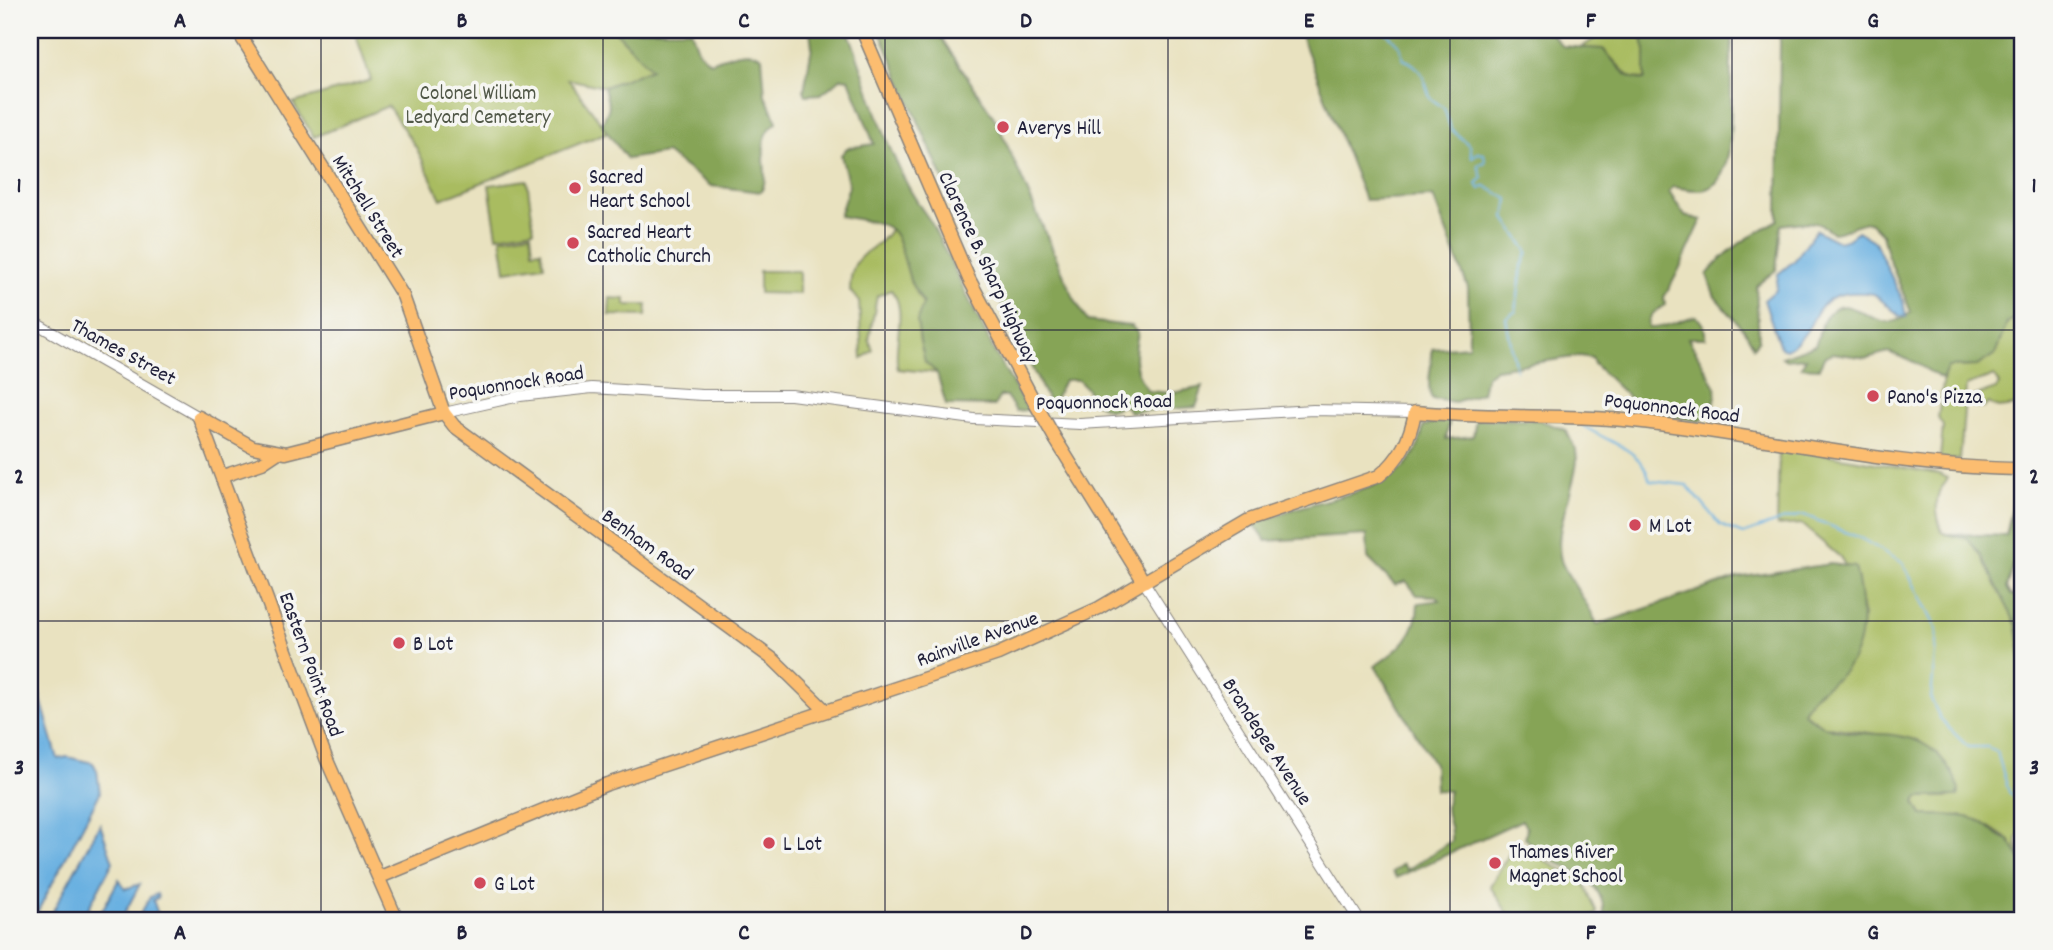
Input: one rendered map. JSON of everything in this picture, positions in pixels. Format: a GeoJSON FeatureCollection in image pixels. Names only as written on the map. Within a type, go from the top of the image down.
{"type":"FeatureCollection","features":[{"type":"Feature","properties":{"kind":"main road","name":"Mitchell Street"},"geometry":{"type":"LineString","coordinates":[[237,30],[403,296],[444,413]]}},
{"type":"Feature","properties":{"kind":"main road","name":"Clarence B. Sharp Highway"},"geometry":{"type":"LineString","coordinates":[[862,30],[970,279],[1056,440],[1144,582]]}},
{"type":"Feature","properties":{"kind":"main road","name":"Poquonnock Road"},"geometry":{"type":"LineString","coordinates":[[1415,412],[1589,416],[1762,438],[1930,466],[2023,469]]}},
{"type":"Feature","properties":{"kind":"main road","name":"Rainville Avenue"},"geometry":{"type":"LineString","coordinates":[[380,877],[500,825],[607,784],[1023,644],[1061,627],[1249,520],[1379,476],[1390,467],[1406,445],[1415,412]]}},
{"type":"Feature","properties":{"kind":"main road","name":"Poquonnock Road"},"geometry":{"type":"LineString","coordinates":[[199,417],[253,447],[277,453],[297,451],[379,427],[444,413]]}},
{"type":"Feature","properties":{"kind":"main road","name":"Benham Road"},"geometry":{"type":"LineString","coordinates":[[444,413],[465,436],[774,660],[826,711]]}},
{"type":"Feature","properties":{"kind":"main road","name":"Eastern Point Road"},"geometry":{"type":"LineString","coordinates":[[199,417],[326,758],[397,920]]}},
{"type":"Feature","properties":{"kind":"main road"},"geometry":{"type":"LineString","coordinates":[[223,476],[262,464],[277,453]]}},
{"type":"Feature","properties":{"kind":"street","name":"Thames Street"},"geometry":{"type":"LineString","coordinates":[[30,320],[199,417]]}},
{"type":"Feature","properties":{"kind":"street","name":"Poquonnock Road"},"geometry":{"type":"LineString","coordinates":[[444,413],[520,396],[592,388],[702,396],[791,394],[974,419],[1080,424],[1313,410],[1415,412]]}},
{"type":"Feature","properties":{"kind":"street","name":"Brandegee Avenue"},"geometry":{"type":"LineString","coordinates":[[1144,582],[1359,920]]}},
{"type":"Feature","properties":{"kind":"green space","name":"Colonel William Ledyard Cemetery"},"geometry":{"type":"Polygon","coordinates":[[[354,30],[689,30],[699,52],[604,87],[568,79],[608,132],[441,199],[417,149],[388,106],[314,137],[293,103],[371,80],[354,30]]]}},
{"type":"Feature","properties":{"kind":"green space"},"geometry":{"type":"Polygon","coordinates":[[[614,30],[691,30],[699,52],[710,62],[743,52],[762,57],[765,95],[777,122],[765,138],[765,175],[761,192],[711,186],[666,153],[627,159],[602,125],[609,107],[604,87],[651,69],[614,30]]]}},
{"type":"Feature","properties":{"kind":"green space"},"geometry":{"type":"Polygon","coordinates":[[[810,30],[848,30],[883,129],[904,178],[931,222],[996,355],[1028,410],[1016,411],[1006,396],[1000,396],[994,406],[946,405],[937,373],[925,362],[917,321],[923,304],[911,283],[896,237],[884,225],[839,216],[849,186],[841,155],[847,148],[874,144],[849,79],[842,78],[821,94],[806,95],[804,90],[812,47],[810,30]]]}},
{"type":"Feature","properties":{"kind":"green space"},"geometry":{"type":"Polygon","coordinates":[[[879,30],[936,30],[997,122],[1073,296],[1087,321],[1131,326],[1138,333],[1135,349],[1137,370],[1148,391],[1172,393],[1203,387],[1196,407],[1130,412],[1124,405],[1110,410],[1092,402],[1087,389],[1078,380],[1064,380],[1054,401],[1048,401],[966,232],[879,30]]]}},
{"type":"Feature","properties":{"kind":"green space"},"geometry":{"type":"Polygon","coordinates":[[[1299,30],[1548,30],[1562,46],[1603,49],[1621,70],[1632,78],[1645,79],[1645,50],[1640,30],[1735,30],[1731,67],[1730,142],[1726,164],[1718,180],[1706,189],[1673,187],[1669,192],[1685,216],[1702,220],[1664,297],[1665,305],[1652,314],[1648,324],[1649,328],[1661,327],[1696,316],[1702,324],[1705,338],[1688,338],[1716,387],[1715,401],[1707,414],[1700,421],[1644,412],[1594,364],[1592,358],[1580,356],[1496,369],[1486,376],[1482,393],[1455,402],[1432,399],[1429,381],[1432,349],[1469,346],[1468,288],[1433,197],[1365,200],[1299,30]]]}},
{"type":"Feature","properties":{"kind":"green space"},"geometry":{"type":"Polygon","coordinates":[[[1608,30],[1640,30],[1645,50],[1645,79],[1630,78],[1603,49],[1579,49],[1608,30]]]}},
{"type":"Feature","properties":{"kind":"green space"},"geometry":{"type":"Polygon","coordinates":[[[1776,30],[2015,30],[2023,52],[2023,314],[2007,323],[1995,354],[1977,366],[1948,367],[1942,379],[1914,362],[1888,352],[1867,358],[1833,353],[1825,356],[1819,368],[1801,367],[1806,358],[1786,360],[1782,357],[1815,345],[1825,318],[1836,308],[1846,306],[1887,322],[1899,320],[1911,312],[1887,254],[1882,234],[1870,222],[1833,233],[1815,223],[1781,225],[1776,270],[1756,286],[1759,340],[1754,347],[1745,331],[1715,297],[1707,275],[1714,266],[1740,244],[1778,220],[1780,40],[1776,30]]]}},
{"type":"Feature","properties":{"kind":"green space"},"geometry":{"type":"Polygon","coordinates":[[[527,180],[534,230],[497,236],[489,185],[527,180]]]}},
{"type":"Feature","properties":{"kind":"green space"},"geometry":{"type":"Polygon","coordinates":[[[891,228],[900,240],[911,283],[923,304],[919,323],[920,341],[926,358],[937,373],[898,369],[900,317],[896,298],[891,290],[877,296],[869,340],[873,350],[862,359],[859,301],[850,291],[851,277],[859,259],[885,237],[891,228]]]}},
{"type":"Feature","properties":{"kind":"green space"},"geometry":{"type":"Polygon","coordinates":[[[531,233],[533,251],[541,250],[544,265],[506,271],[501,238],[531,233]]]}},
{"type":"Feature","properties":{"kind":"green space"},"geometry":{"type":"Polygon","coordinates":[[[759,271],[799,271],[799,294],[759,293],[759,271]]]}},
{"type":"Feature","properties":{"kind":"green space"},"geometry":{"type":"Polygon","coordinates":[[[610,298],[625,299],[625,305],[647,305],[646,316],[609,315],[610,298]]]}},
{"type":"Feature","properties":{"kind":"green space"},"geometry":{"type":"Polygon","coordinates":[[[2023,314],[2023,405],[1998,408],[1988,403],[1984,408],[1975,407],[1975,396],[1996,389],[1999,384],[1994,376],[1966,386],[1960,460],[1940,458],[1943,426],[1938,418],[1945,370],[1948,367],[1977,366],[1995,354],[2007,323],[2023,314]]]}},
{"type":"Feature","properties":{"kind":"green space"},"geometry":{"type":"Polygon","coordinates":[[[1450,419],[1446,439],[1473,436],[1476,419],[1539,420],[1566,430],[1576,451],[1577,460],[1561,525],[1559,551],[1566,571],[1597,625],[1736,578],[1830,564],[1855,567],[1862,611],[1855,654],[1847,667],[1813,697],[1803,712],[1822,725],[1842,731],[1906,737],[1926,746],[1945,762],[1960,789],[1958,796],[1919,797],[1915,802],[1922,815],[1973,818],[2009,840],[2023,862],[2023,920],[1599,920],[1604,914],[1598,891],[1573,870],[1542,854],[1525,838],[1527,829],[1522,820],[1396,878],[1392,872],[1403,864],[1407,870],[1451,841],[1446,808],[1449,791],[1435,790],[1434,764],[1375,666],[1406,640],[1415,624],[1418,603],[1440,600],[1435,596],[1417,595],[1406,581],[1395,585],[1368,558],[1367,535],[1266,541],[1254,524],[1355,492],[1393,476],[1408,463],[1418,447],[1423,426],[1450,419]]]}},
{"type":"Feature","properties":{"kind":"green space"},"geometry":{"type":"Polygon","coordinates":[[[1782,447],[1939,474],[1948,478],[1939,492],[1937,502],[1942,532],[1946,534],[2006,536],[2016,488],[2023,483],[2023,532],[2007,588],[2011,595],[2023,598],[2023,805],[2019,805],[2023,810],[2023,830],[2017,838],[2017,846],[2023,862],[2009,840],[1980,821],[1955,816],[1922,815],[1915,802],[1919,797],[1949,797],[1917,740],[1823,726],[1803,712],[1864,616],[1853,567],[1847,568],[1840,557],[1801,524],[1777,526],[1779,450],[1782,447]]]}},
{"type":"Feature","properties":{"kind":"green space"},"geometry":{"type":"Polygon","coordinates":[[[2019,483],[2023,483],[2023,532],[2007,588],[2011,595],[2023,598],[2023,667],[2016,624],[1981,555],[1968,539],[1946,534],[2006,536],[2019,483]]]}},
{"type":"Feature","properties":{"kind":"green space"},"geometry":{"type":"Polygon","coordinates":[[[1515,844],[1583,881],[1597,913],[1588,920],[1512,920],[1490,886],[1515,844]]]}},
{"type":"Feature","properties":{"kind":"water"},"geometry":{"type":"Polygon","coordinates":[[[1816,230],[1839,242],[1849,239],[1857,231],[1875,242],[1903,301],[1906,317],[1900,316],[1874,294],[1851,293],[1836,296],[1825,302],[1798,341],[1786,349],[1780,347],[1764,300],[1776,290],[1778,274],[1795,260],[1816,230]]]}},
{"type":"Feature","properties":{"kind":"water"},"geometry":{"type":"Polygon","coordinates":[[[30,661],[58,759],[67,757],[93,763],[97,770],[100,793],[33,920],[30,920],[30,661]]]}},
{"type":"Feature","properties":{"kind":"water"},"geometry":{"type":"Polygon","coordinates":[[[100,824],[113,862],[82,920],[48,920],[100,824]]]}},
{"type":"Feature","properties":{"kind":"water"},"geometry":{"type":"Polygon","coordinates":[[[119,879],[125,889],[140,884],[121,920],[97,920],[119,879]]]}},
{"type":"Feature","properties":{"kind":"water"},"geometry":{"type":"Polygon","coordinates":[[[157,894],[158,898],[153,900],[160,920],[137,920],[150,897],[157,894]]]}},
{"type":"Feature","properties":{"kind":"waterway"},"geometry":{"type":"LineString","coordinates":[[1384,30],[1400,46],[1403,59],[1419,70],[1430,98],[1444,108],[1451,129],[1470,146],[1472,157],[1478,153],[1484,154],[1485,162],[1478,165],[1482,178],[1477,184],[1480,189],[1485,186],[1508,199],[1505,218],[1528,252],[1522,266],[1516,311],[1506,318],[1516,370]]}},
{"type":"Feature","properties":{"kind":"waterway"},"geometry":{"type":"LineString","coordinates":[[1582,425],[1631,453],[1646,470],[1650,481],[1687,485],[1720,525],[1743,534],[1804,515],[1862,539],[1903,563],[1937,630],[1931,699],[1941,720],[1968,747],[1988,747],[1997,752],[2009,792],[2023,805]]}},
{"type":"Feature","properties":{"kind":"place","name":"Averys Hill"},"geometry":{"type":"Point","coordinates":[1003,127]}},
{"type":"Feature","properties":{"kind":"place","name":"Sacred Heart School"},"geometry":{"type":"Point","coordinates":[575,188]}},
{"type":"Feature","properties":{"kind":"place","name":"Sacred Heart Catholic Church"},"geometry":{"type":"Point","coordinates":[573,243]}},
{"type":"Feature","properties":{"kind":"place","name":"Pano's Pizza"},"geometry":{"type":"Point","coordinates":[1873,396]}},
{"type":"Feature","properties":{"kind":"place","name":"M Lot"},"geometry":{"type":"Point","coordinates":[1635,525]}},
{"type":"Feature","properties":{"kind":"place","name":"B Lot"},"geometry":{"type":"Point","coordinates":[399,643]}},
{"type":"Feature","properties":{"kind":"place","name":"L Lot"},"geometry":{"type":"Point","coordinates":[769,843]}},
{"type":"Feature","properties":{"kind":"place","name":"Thames River Magnet School"},"geometry":{"type":"Point","coordinates":[1495,863]}},
{"type":"Feature","properties":{"kind":"place","name":"G Lot"},"geometry":{"type":"Point","coordinates":[480,883]}}]}
